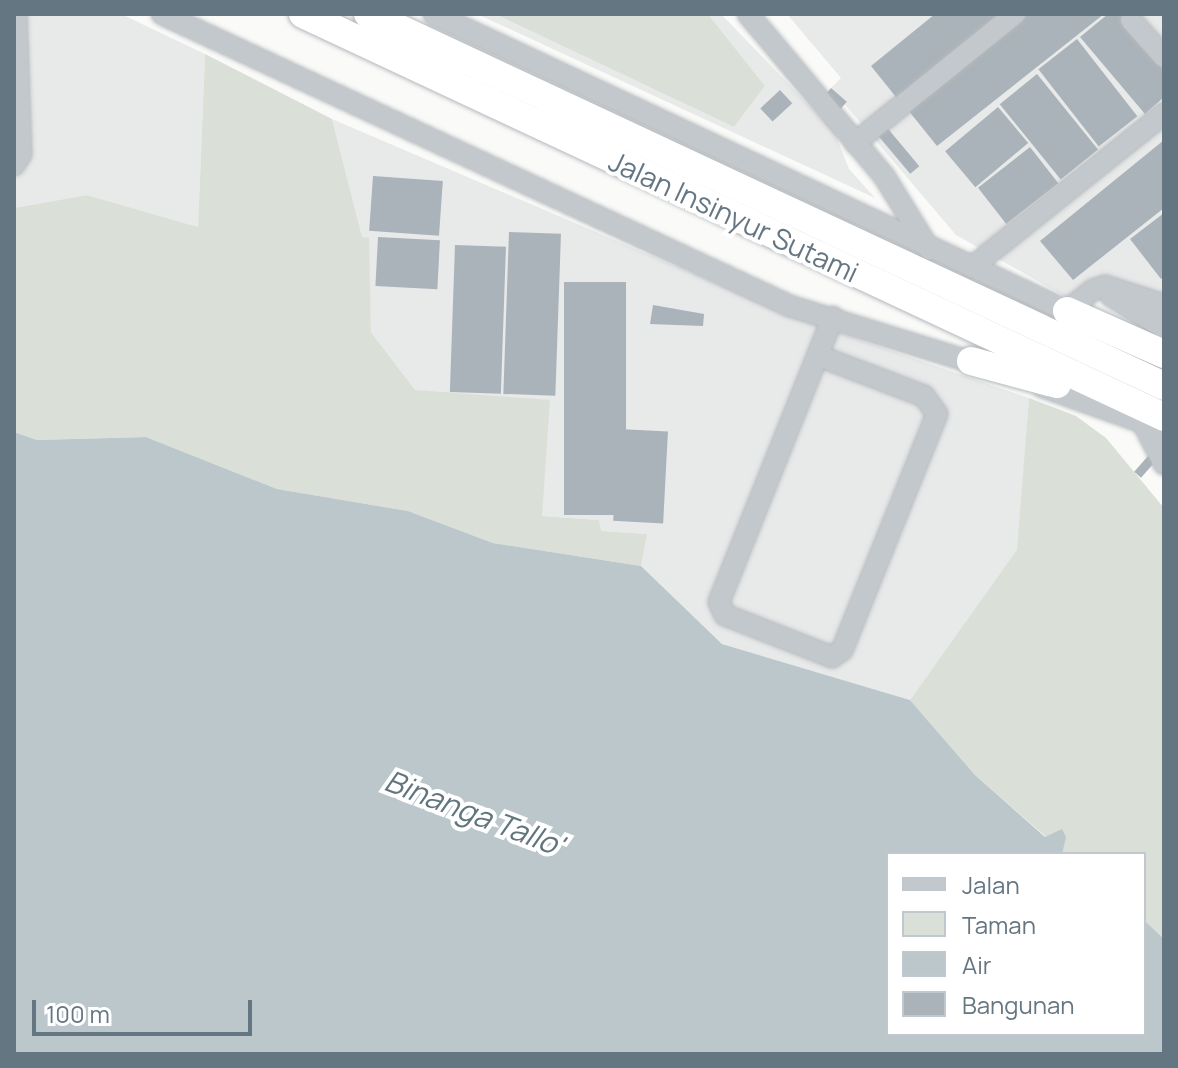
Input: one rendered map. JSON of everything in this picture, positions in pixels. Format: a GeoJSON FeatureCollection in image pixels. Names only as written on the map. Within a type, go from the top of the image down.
{"type":"FeatureCollection","features":[{"type":"Feature","properties":{"kind":"highway","name":"Jalan Insinyur Sutami"},"geometry":{"type":"LineString","coordinates":[[303,14],[1149,416]]}},
{"type":"Feature","properties":{"kind":"highway","name":"Jalan Insinyur Sutami"},"geometry":{"type":"LineString","coordinates":[[368,14],[1164,386]]}},
{"type":"Feature","properties":{"kind":"highway"},"geometry":{"type":"LineString","coordinates":[[1067,311],[1164,354]]}},
{"type":"Feature","properties":{"kind":"highway"},"geometry":{"type":"LineString","coordinates":[[971,361],[1149,416]]}},
{"type":"Feature","properties":{"kind":"street"},"geometry":{"type":"LineString","coordinates":[[14,165],[21,154],[16,14]]}},
{"type":"Feature","properties":{"kind":"street"},"geometry":{"type":"LineString","coordinates":[[162,14],[790,306],[971,361]]}},
{"type":"Feature","properties":{"kind":"street"},"geometry":{"type":"LineString","coordinates":[[434,14],[929,249],[1067,311],[1093,290],[1111,287],[1164,305]]}},
{"type":"Feature","properties":{"kind":"street"},"geometry":{"type":"LineString","coordinates":[[748,14],[891,187],[929,249]]}},
{"type":"Feature","properties":{"kind":"street"},"geometry":{"type":"LineString","coordinates":[[855,143],[1015,14]]}},
{"type":"Feature","properties":{"kind":"street"},"geometry":{"type":"LineString","coordinates":[[1131,20],[1164,57]]}},
{"type":"Feature","properties":{"kind":"street"},"geometry":{"type":"LineString","coordinates":[[972,267],[1164,114]]}},
{"type":"Feature","properties":{"kind":"street"},"geometry":{"type":"LineString","coordinates":[[1093,290],[1164,328]]}},
{"type":"Feature","properties":{"kind":"street"},"geometry":{"type":"LineString","coordinates":[[819,356],[924,396],[937,408],[842,650],[832,657],[725,615],[719,602],[833,317]]}},
{"type":"Feature","properties":{"kind":"street"},"geometry":{"type":"LineString","coordinates":[[1149,416],[1164,464]]}},
{"type":"Feature","properties":{"kind":"shaded area"},"geometry":{"type":"Polygon","coordinates":[[[14,14],[121,14],[205,54],[198,227],[87,195],[14,208],[14,14]]]}},
{"type":"Feature","properties":{"kind":"shaded area"},"geometry":{"type":"Polygon","coordinates":[[[477,14],[495,14],[734,127],[765,86],[708,14],[721,14],[834,131],[849,169],[875,198],[477,14]]]}},
{"type":"Feature","properties":{"kind":"shaded area"},"geometry":{"type":"Polygon","coordinates":[[[787,14],[1164,14],[1164,294],[1091,279],[1073,301],[956,235],[831,88],[841,78],[787,14]]]}},
{"type":"Feature","properties":{"kind":"shaded area"},"geometry":{"type":"Polygon","coordinates":[[[332,119],[799,319],[1029,398],[1018,550],[910,700],[722,644],[641,566],[646,534],[600,531],[599,520],[541,516],[415,390],[371,332],[368,238],[362,238],[332,119]]]}},
{"type":"Feature","properties":{"kind":"green space"},"geometry":{"type":"Polygon","coordinates":[[[495,14],[708,14],[765,86],[734,127],[495,14]]]}},
{"type":"Feature","properties":{"kind":"green space"},"geometry":{"type":"Polygon","coordinates":[[[205,54],[332,119],[362,237],[369,238],[371,332],[415,390],[550,400],[542,516],[599,520],[601,531],[647,534],[641,566],[493,543],[408,511],[277,489],[146,437],[37,440],[14,432],[14,208],[87,195],[198,227],[205,54]]]}},
{"type":"Feature","properties":{"kind":"green space"},"geometry":{"type":"Polygon","coordinates":[[[1029,398],[1076,416],[1106,438],[1164,508],[1164,939],[1146,922],[1146,852],[1062,852],[1062,830],[1046,837],[975,775],[910,700],[1017,550],[1029,398]]]}},
{"type":"Feature","properties":{"kind":"water","name":"Binanga Tallo'"},"geometry":{"type":"Polygon","coordinates":[[[14,432],[37,440],[146,437],[277,489],[408,511],[493,543],[641,566],[722,644],[910,700],[975,775],[1045,837],[1062,829],[1066,837],[1062,852],[886,852],[886,1036],[1146,1036],[1146,922],[1164,939],[1164,1054],[14,1054],[14,432]]]}},
{"type":"Feature","properties":{"kind":"building"},"geometry":{"type":"Polygon","coordinates":[[[935,14],[1009,14],[900,102],[871,66],[935,14]]]}},
{"type":"Feature","properties":{"kind":"building"},"geometry":{"type":"Polygon","coordinates":[[[1028,14],[1104,14],[937,146],[908,110],[1028,14]]]}},
{"type":"Feature","properties":{"kind":"building"},"geometry":{"type":"Polygon","coordinates":[[[1108,14],[1124,14],[1164,62],[1164,97],[1145,114],[1080,37],[1108,14]]]}},
{"type":"Feature","properties":{"kind":"building"},"geometry":{"type":"Polygon","coordinates":[[[1077,39],[1137,116],[1099,146],[1038,69],[1077,39]]]}},
{"type":"Feature","properties":{"kind":"building"},"geometry":{"type":"Polygon","coordinates":[[[1037,74],[1098,149],[1061,180],[1000,104],[1037,74]]]}},
{"type":"Feature","properties":{"kind":"building"},"geometry":{"type":"Polygon","coordinates":[[[831,88],[847,102],[840,110],[824,96],[831,88]]]}},
{"type":"Feature","properties":{"kind":"building"},"geometry":{"type":"Polygon","coordinates":[[[780,90],[792,103],[773,122],[760,108],[780,90]]]}},
{"type":"Feature","properties":{"kind":"building"},"geometry":{"type":"Polygon","coordinates":[[[998,107],[1028,143],[975,187],[945,151],[998,107]]]}},
{"type":"Feature","properties":{"kind":"building"},"geometry":{"type":"Polygon","coordinates":[[[884,124],[919,166],[910,174],[875,132],[884,124]]]}},
{"type":"Feature","properties":{"kind":"building"},"geometry":{"type":"Polygon","coordinates":[[[1164,140],[1164,208],[1073,280],[1040,241],[1164,140]]]}},
{"type":"Feature","properties":{"kind":"building"},"geometry":{"type":"Polygon","coordinates":[[[1030,147],[1058,183],[1006,224],[978,188],[1030,147]]]}},
{"type":"Feature","properties":{"kind":"building"},"geometry":{"type":"Polygon","coordinates":[[[373,176],[443,181],[439,236],[369,231],[373,176]]]}},
{"type":"Feature","properties":{"kind":"building"},"geometry":{"type":"Polygon","coordinates":[[[1164,213],[1164,277],[1161,279],[1130,239],[1164,213]]]}},
{"type":"Feature","properties":{"kind":"building"},"geometry":{"type":"Polygon","coordinates":[[[509,232],[561,234],[555,396],[503,394],[509,232]]]}},
{"type":"Feature","properties":{"kind":"building"},"geometry":{"type":"Polygon","coordinates":[[[378,237],[440,240],[437,289],[375,286],[378,237]]]}},
{"type":"Feature","properties":{"kind":"building"},"geometry":{"type":"Polygon","coordinates":[[[455,245],[506,247],[501,394],[450,392],[455,245]]]}},
{"type":"Feature","properties":{"kind":"building"},"geometry":{"type":"Polygon","coordinates":[[[564,282],[626,282],[626,515],[564,515],[564,282]]]}},
{"type":"Feature","properties":{"kind":"building"},"geometry":{"type":"Polygon","coordinates":[[[653,305],[704,314],[703,326],[650,324],[653,305]]]}},
{"type":"Feature","properties":{"kind":"building"},"geometry":{"type":"Polygon","coordinates":[[[618,429],[668,432],[663,523],[613,521],[618,429]]]}},
{"type":"Feature","properties":{"kind":"building"},"geometry":{"type":"Polygon","coordinates":[[[1148,456],[1155,462],[1141,478],[1134,472],[1148,456]]]}}]}
